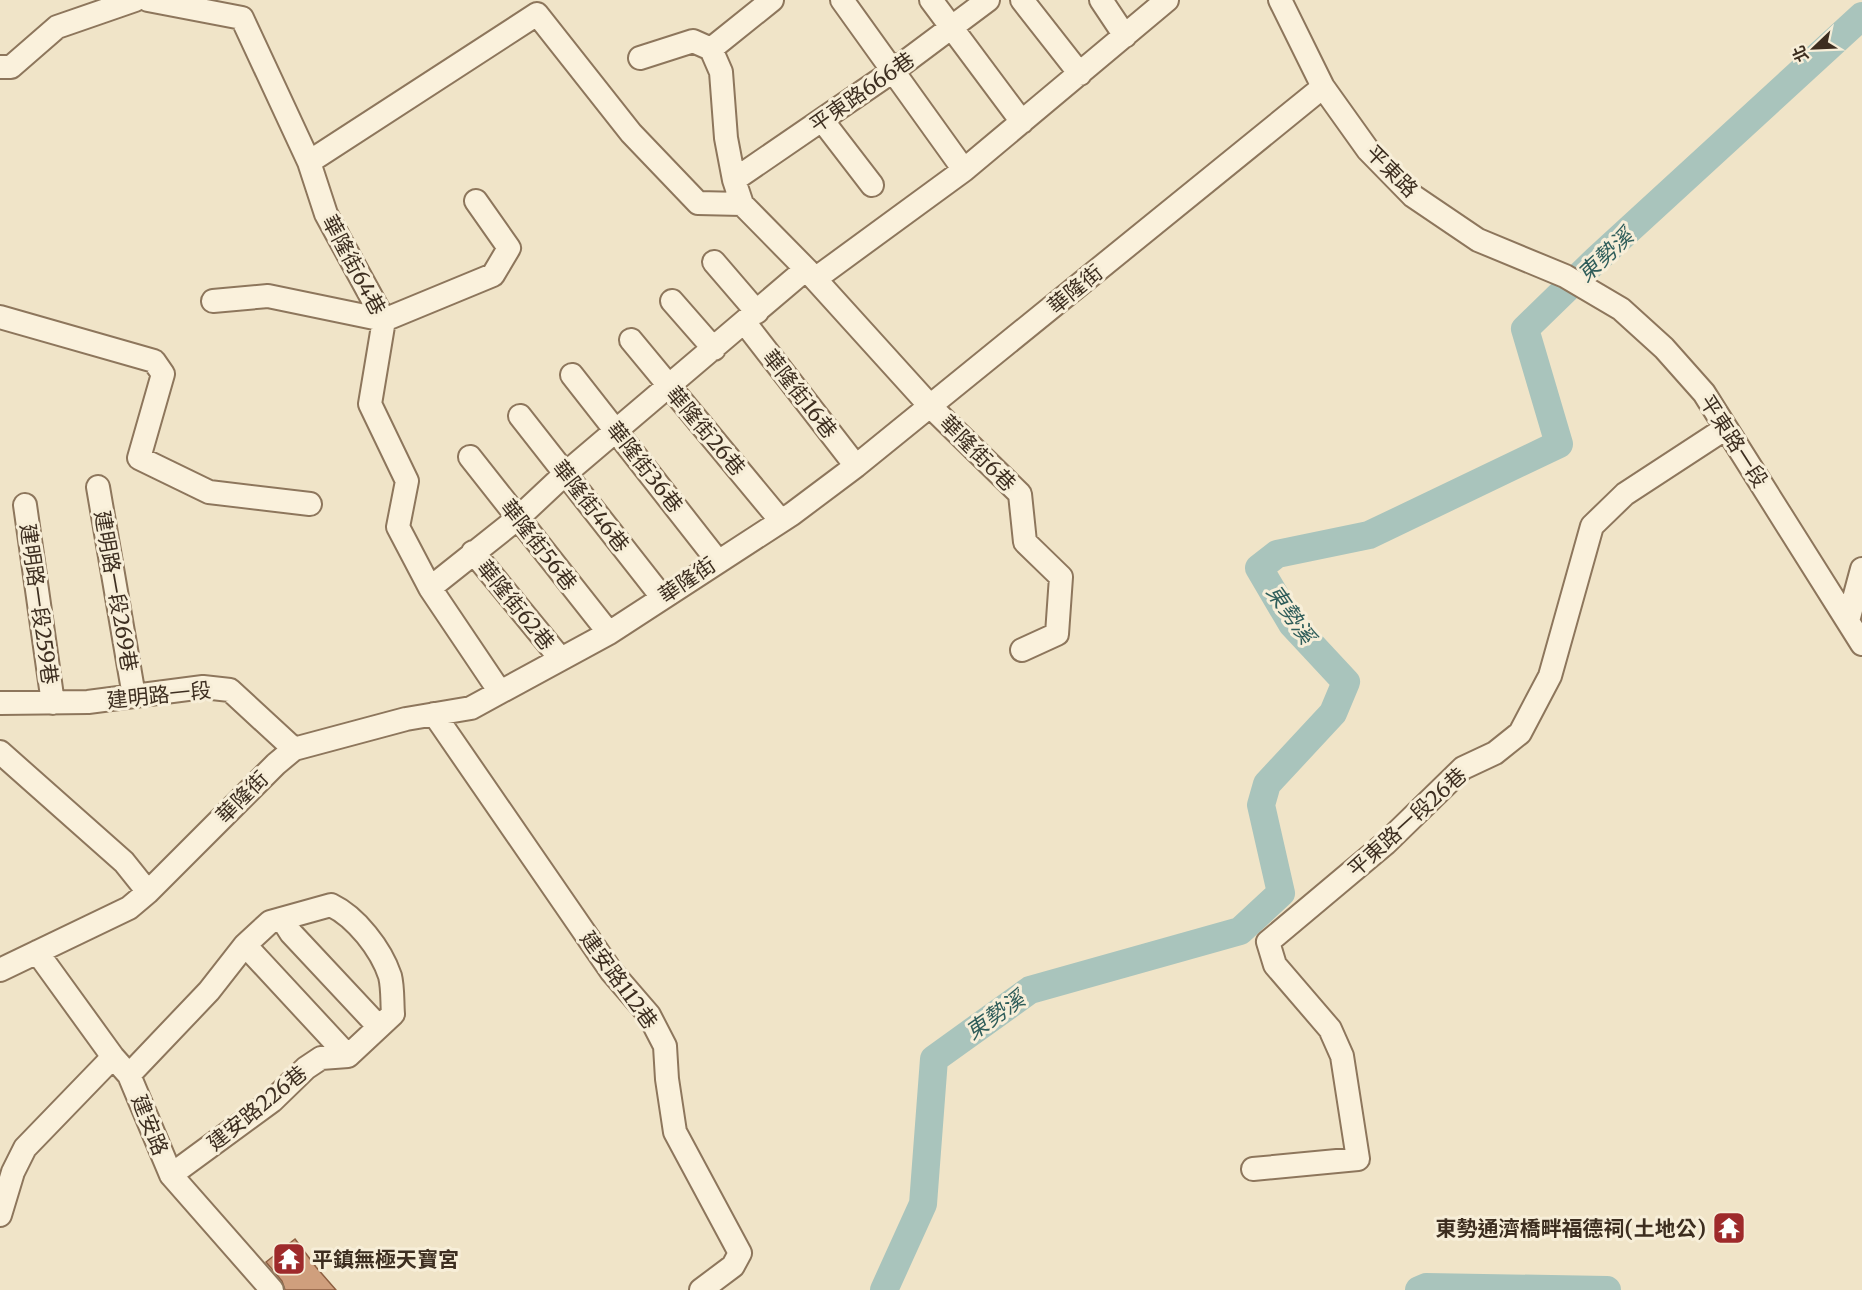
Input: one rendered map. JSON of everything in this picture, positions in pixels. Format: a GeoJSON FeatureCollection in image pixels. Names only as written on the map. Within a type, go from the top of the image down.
{"type":"FeatureCollection","features":[{"type":"Feature","properties":{"kind":"street"},"geometry":{"type":"LineString","coordinates":[[0,67],[11,67],[57,27],[135,0]]}},
{"type":"Feature","properties":{"kind":"street","name":"華隆街64巷"},"geometry":{"type":"LineString","coordinates":[[148,0],[242,18],[309,162],[326,214],[384,320],[370,404],[407,481],[398,527],[430,588],[500,692]]}},
{"type":"Feature","properties":{"kind":"street"},"geometry":{"type":"LineString","coordinates":[[711,49],[772,0]]}},
{"type":"Feature","properties":{"kind":"street"},"geometry":{"type":"LineString","coordinates":[[842,0],[964,170]]}},
{"type":"Feature","properties":{"kind":"street"},"geometry":{"type":"LineString","coordinates":[[931,0],[1022,122]]}},
{"type":"Feature","properties":{"kind":"street","name":"平東路666巷"},"geometry":{"type":"LineString","coordinates":[[734,180],[892,71],[988,0]]}},
{"type":"Feature","properties":{"kind":"street"},"geometry":{"type":"LineString","coordinates":[[1022,0],[1080,74]]}},
{"type":"Feature","properties":{"kind":"street"},"geometry":{"type":"LineString","coordinates":[[1101,0],[1125,36]]}},
{"type":"Feature","properties":{"kind":"street"},"geometry":{"type":"LineString","coordinates":[[430,588],[472,552],[518,518],[566,473],[751,317],[810,274],[964,170],[1167,0]]}},
{"type":"Feature","properties":{"kind":"street","name":"平東路"},"geometry":{"type":"LineString","coordinates":[[1287,3],[1323,87],[1368,150],[1413,196],[1478,240],[1566,276]]}},
{"type":"Feature","properties":{"kind":"street"},"geometry":{"type":"LineString","coordinates":[[309,162],[537,14],[631,133],[698,203],[742,204],[734,180],[726,138],[721,72],[711,49],[693,41],[640,58]]}},
{"type":"Feature","properties":{"kind":"street","name":"華隆街"},"geometry":{"type":"LineString","coordinates":[[0,970],[129,908],[294,749],[406,719],[471,708],[609,633],[717,560],[781,521],[856,466],[931,406],[1323,87]]}},
{"type":"Feature","properties":{"kind":"street"},"geometry":{"type":"LineString","coordinates":[[822,120],[872,185]]}},
{"type":"Feature","properties":{"kind":"street"},"geometry":{"type":"LineString","coordinates":[[213,301],[268,296],[384,320],[493,275],[509,248],[476,201]]}},
{"type":"Feature","properties":{"kind":"street","name":"華隆街6巷"},"geometry":{"type":"LineString","coordinates":[[742,204],[810,274],[931,406],[1020,494],[1025,542],[1061,577],[1057,634],[1022,650]]}},
{"type":"Feature","properties":{"kind":"street","name":"華隆街16巷"},"geometry":{"type":"LineString","coordinates":[[714,262],[856,466]]}},
{"type":"Feature","properties":{"kind":"street","name":"平東路一段"},"geometry":{"type":"LineString","coordinates":[[1566,276],[1621,309],[1664,348],[1704,393],[1862,644]]}},
{"type":"Feature","properties":{"kind":"street"},"geometry":{"type":"LineString","coordinates":[[672,301],[714,349]]}},
{"type":"Feature","properties":{"kind":"street"},"geometry":{"type":"LineString","coordinates":[[0,317],[154,361],[163,374],[139,458],[209,492],[310,504]]}},
{"type":"Feature","properties":{"kind":"street","name":"華隆街26巷"},"geometry":{"type":"LineString","coordinates":[[631,340],[781,521]]}},
{"type":"Feature","properties":{"kind":"street","name":"華隆街36巷"},"geometry":{"type":"LineString","coordinates":[[572,375],[717,560]]}},
{"type":"Feature","properties":{"kind":"street","name":"華隆街46巷"},"geometry":{"type":"LineString","coordinates":[[520,417],[662,597]]}},
{"type":"Feature","properties":{"kind":"street","name":"平東路一段26巷"},"geometry":{"type":"LineString","coordinates":[[1253,1170],[1358,1160],[1342,1056],[1330,1029],[1275,965],[1268,942],[1386,843],[1463,768],[1495,753],[1520,733],[1550,676],[1592,526],[1624,494],[1726,428]]}},
{"type":"Feature","properties":{"kind":"street","name":"華隆街56巷"},"geometry":{"type":"LineString","coordinates":[[470,457],[609,633]]}},
{"type":"Feature","properties":{"kind":"street","name":"建明路一段269巷"},"geometry":{"type":"LineString","coordinates":[[98,487],[134,696]]}},
{"type":"Feature","properties":{"kind":"street","name":"建明路一段259巷"},"geometry":{"type":"LineString","coordinates":[[25,505],[52,703]]}},
{"type":"Feature","properties":{"kind":"street","name":"華隆街62巷"},"geometry":{"type":"LineString","coordinates":[[472,552],[560,658]]}},
{"type":"Feature","properties":{"kind":"street"},"geometry":{"type":"LineString","coordinates":[[1848,621],[1862,569]]}},
{"type":"Feature","properties":{"kind":"street","name":"建明路一段"},"geometry":{"type":"LineString","coordinates":[[0,703],[88,702],[203,687],[230,690],[294,749]]}},
{"type":"Feature","properties":{"kind":"street","name":"建安路112巷"},"geometry":{"type":"LineString","coordinates":[[434,714],[611,971],[649,1015],[665,1046],[667,1079],[675,1132],[740,1252],[733,1266],[701,1290]]}},
{"type":"Feature","properties":{"kind":"street"},"geometry":{"type":"LineString","coordinates":[[0,752],[124,862],[148,892]]}},
{"type":"Feature","properties":{"kind":"street"},"geometry":{"type":"LineString","coordinates":[[129,1075],[209,991],[245,945],[270,922],[331,905],[345,912],[379,952],[390,978],[393,1014],[348,1056],[245,945]]}},
{"type":"Feature","properties":{"kind":"street"},"geometry":{"type":"LineString","coordinates":[[282,919],[291,933],[380,1027]]}},
{"type":"Feature","properties":{"kind":"street","name":"建安路"},"geometry":{"type":"LineString","coordinates":[[38,952],[113,1057],[129,1075],[171,1175],[272,1290]]}},
{"type":"Feature","properties":{"kind":"street","name":"建安路226巷"},"geometry":{"type":"LineString","coordinates":[[171,1175],[272,1101],[306,1068],[321,1058],[348,1056]]}},
{"type":"Feature","properties":{"kind":"street"},"geometry":{"type":"LineString","coordinates":[[0,1215],[13,1172],[25,1148],[113,1057]]}},
{"type":"Feature","properties":{"kind":"building","name":"平鎮無極天寶宮"},"geometry":{"type":"Polygon","coordinates":[[[295,1239],[336,1290],[285,1290],[282,1281],[266,1262],[295,1239]]]}},
{"type":"Feature","properties":{"kind":"waterway","name":"東勢溪"},"geometry":{"type":"LineString","coordinates":[[884,1290],[923,1204],[934,1059],[1030,990],[1240,931],[1281,893],[1261,805],[1267,784],[1333,713],[1346,682],[1292,624],[1259,568],[1277,554],[1369,535],[1559,444],[1525,329],[1597,259],[1862,16]]}},
{"type":"Feature","properties":{"kind":"waterway"},"geometry":{"type":"LineString","coordinates":[[1419,1290],[1426,1287],[1607,1290]]}},
{"type":"Feature","properties":{"kind":"place","name":"東勢通濟橋畔福德祠(土地公)"},"geometry":{"type":"Point","coordinates":[1729,1228]}},
{"type":"Feature","properties":{"kind":"place","name":"平鎮無極天寶宮"},"geometry":{"type":"Point","coordinates":[289,1259]}}]}
